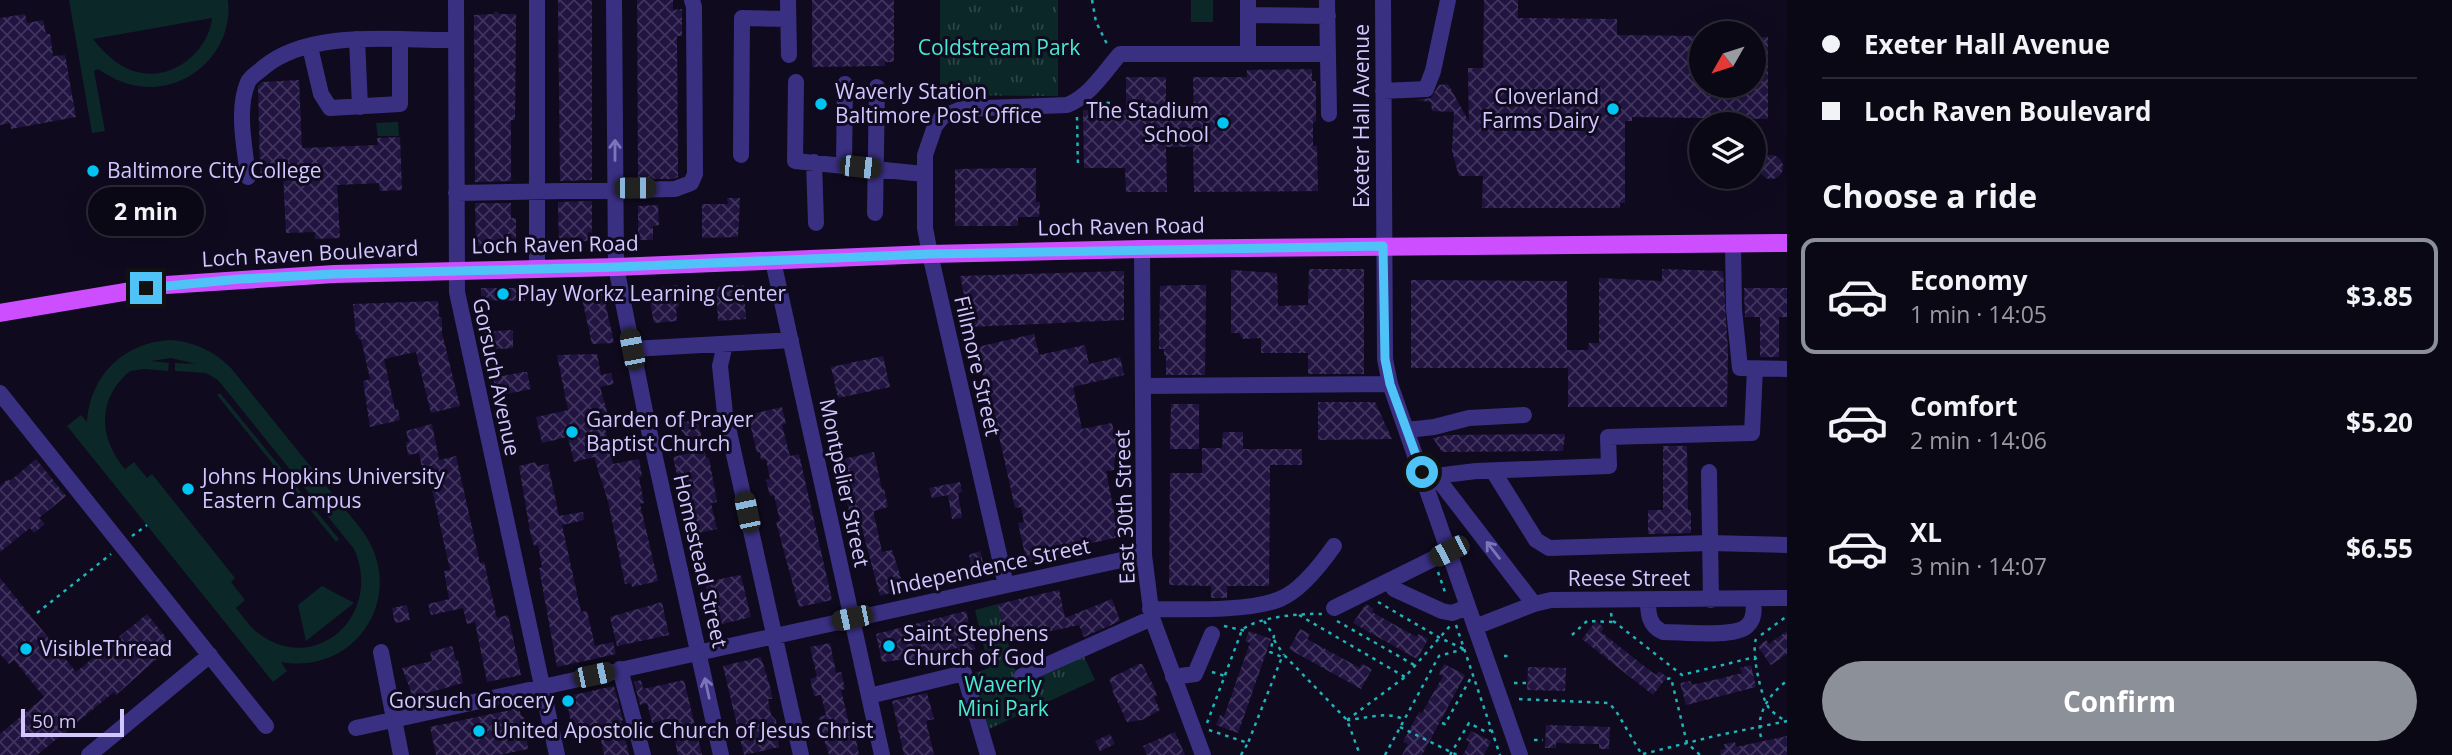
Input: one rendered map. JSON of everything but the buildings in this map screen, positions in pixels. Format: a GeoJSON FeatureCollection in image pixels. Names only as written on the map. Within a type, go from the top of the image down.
{"type":"FeatureCollection","features":[{"type":"Feature","properties":{"kind":"main road","name":"Loch Raven Road"},"geometry":{"type":"LineString","coordinates":[[457,270],[1142,249],[1787,243]]}},
{"type":"Feature","properties":{"kind":"main road","name":"Loch Raven Boulevard"},"geometry":{"type":"LineString","coordinates":[[0,313],[190,283],[289,275],[457,270]]}},
{"type":"Feature","properties":{"kind":"street","name":"Gorsuch Avenue"},"geometry":{"type":"LineString","coordinates":[[456,0],[457,292],[557,755]]}},
{"type":"Feature","properties":{"kind":"street"},"geometry":{"type":"LineString","coordinates":[[537,0],[537,268]]}},
{"type":"Feature","properties":{"kind":"street","name":"Homestead Street"},"geometry":{"type":"LineString","coordinates":[[614,0],[616,267],[721,755]]}},
{"type":"Feature","properties":{"kind":"street"},"geometry":{"type":"LineString","coordinates":[[456,193],[675,189],[691,183],[695,174],[692,0]]}},
{"type":"Feature","properties":{"kind":"street"},"geometry":{"type":"LineString","coordinates":[[788,0],[789,55]]}},
{"type":"Feature","properties":{"kind":"street","name":"Exeter Hall Avenue"},"geometry":{"type":"LineString","coordinates":[[1383,0],[1385,359],[1390,384],[1520,755]]}},
{"type":"Feature","properties":{"kind":"street"},"geometry":{"type":"LineString","coordinates":[[1383,91],[1426,89],[1433,71],[1448,0]]}},
{"type":"Feature","properties":{"kind":"street"},"geometry":{"type":"LineString","coordinates":[[1248,54],[1248,8],[1327,8],[1329,114]]}},
{"type":"Feature","properties":{"kind":"street"},"geometry":{"type":"LineString","coordinates":[[741,155],[742,18],[788,19]]}},
{"type":"Feature","properties":{"kind":"street"},"geometry":{"type":"LineString","coordinates":[[248,177],[242,106],[249,79],[273,60],[310,47],[358,39],[456,40]]}},
{"type":"Feature","properties":{"kind":"street"},"geometry":{"type":"LineString","coordinates":[[358,39],[360,107]]}},
{"type":"Feature","properties":{"kind":"street"},"geometry":{"type":"LineString","coordinates":[[310,47],[321,94],[330,108],[400,104],[400,39]]}},
{"type":"Feature","properties":{"kind":"street","name":"Fillmore Street"},"geometry":{"type":"LineString","coordinates":[[1006,585],[925,228],[925,155],[935,126],[942,117],[961,109],[1068,105],[1082,97],[1120,54],[1328,54]]}},
{"type":"Feature","properties":{"kind":"street"},"geometry":{"type":"LineString","coordinates":[[796,82],[795,160],[924,174]]}},
{"type":"Feature","properties":{"kind":"street"},"geometry":{"type":"LineString","coordinates":[[844,166],[845,84]]}},
{"type":"Feature","properties":{"kind":"street"},"geometry":{"type":"LineString","coordinates":[[875,213],[877,87]]}},
{"type":"Feature","properties":{"kind":"street"},"geometry":{"type":"LineString","coordinates":[[814,162],[816,223]]}},
{"type":"Feature","properties":{"kind":"street"},"geometry":{"type":"LineString","coordinates":[[1733,244],[1734,309],[1740,368],[1787,369]]}},
{"type":"Feature","properties":{"kind":"street","name":"East 30th Street"},"geometry":{"type":"LineString","coordinates":[[1142,249],[1144,555],[1151,613],[1203,755]]}},
{"type":"Feature","properties":{"kind":"street","name":"Montpelier Street"},"geometry":{"type":"LineString","coordinates":[[774,261],[882,755]]}},
{"type":"Feature","properties":{"kind":"street"},"geometry":{"type":"LineString","coordinates":[[632,349],[791,340]]}},
{"type":"Feature","properties":{"kind":"street"},"geometry":{"type":"LineString","coordinates":[[725,344],[720,366],[720,386],[801,755]]}},
{"type":"Feature","properties":{"kind":"street"},"geometry":{"type":"LineString","coordinates":[[1436,476],[1609,467],[1608,437],[1752,433],[1755,369]]}},
{"type":"Feature","properties":{"kind":"street"},"geometry":{"type":"LineString","coordinates":[[1143,386],[1390,384]]}},
{"type":"Feature","properties":{"kind":"street"},"geometry":{"type":"LineString","coordinates":[[0,393],[266,726]]}},
{"type":"Feature","properties":{"kind":"street"},"geometry":{"type":"LineString","coordinates":[[1407,430],[1434,427],[1469,418],[1524,415]]}},
{"type":"Feature","properties":{"kind":"street"},"geometry":{"type":"LineString","coordinates":[[1413,446],[1534,604]]}},
{"type":"Feature","properties":{"kind":"street"},"geometry":{"type":"LineString","coordinates":[[1493,471],[1536,540],[1549,548],[1710,543],[1787,545]]}},
{"type":"Feature","properties":{"kind":"street"},"geometry":{"type":"LineString","coordinates":[[1709,472],[1711,600]]}},
{"type":"Feature","properties":{"kind":"street"},"geometry":{"type":"LineString","coordinates":[[1023,676],[1151,613],[1260,604],[1281,599],[1321,564],[1334,546]]}},
{"type":"Feature","properties":{"kind":"street"},"geometry":{"type":"LineString","coordinates":[[1333,615],[1449,551]]}},
{"type":"Feature","properties":{"kind":"street","name":"Independence Street"},"geometry":{"type":"LineString","coordinates":[[356,728],[1144,555]]}},
{"type":"Feature","properties":{"kind":"street"},"geometry":{"type":"LineString","coordinates":[[1394,589],[1431,608],[1452,613],[1468,607]]}},
{"type":"Feature","properties":{"kind":"street","name":"Reese Street"},"geometry":{"type":"LineString","coordinates":[[1475,627],[1551,600],[1787,598]]}},
{"type":"Feature","properties":{"kind":"street"},"geometry":{"type":"LineString","coordinates":[[1648,600],[1649,618],[1657,629],[1663,632],[1735,633],[1747,626],[1752,619],[1754,599]]}},
{"type":"Feature","properties":{"kind":"street"},"geometry":{"type":"LineString","coordinates":[[1173,677],[1195,674],[1216,629]]}},
{"type":"Feature","properties":{"kind":"street"},"geometry":{"type":"LineString","coordinates":[[381,652],[401,755]]}},
{"type":"Feature","properties":{"kind":"street"},"geometry":{"type":"LineString","coordinates":[[89,755],[210,655]]}},
{"type":"Feature","properties":{"kind":"street"},"geometry":{"type":"LineString","coordinates":[[620,669],[643,755]]}},
{"type":"Feature","properties":{"kind":"street"},"geometry":{"type":"LineString","coordinates":[[869,696],[964,673],[988,755]]}},
{"type":"Feature","properties":{"kind":"path"},"geometry":{"type":"LineString","coordinates":[[1092,0],[1096,22],[1111,52]]}},
{"type":"Feature","properties":{"kind":"path"},"geometry":{"type":"LineString","coordinates":[[1077,113],[1078,168]]}},
{"type":"Feature","properties":{"kind":"path"},"geometry":{"type":"LineString","coordinates":[[37,613],[146,525]]}},
{"type":"Feature","properties":{"kind":"path"},"geometry":{"type":"LineString","coordinates":[[1434,559],[1452,613]]}},
{"type":"Feature","properties":{"kind":"path"},"geometry":{"type":"LineString","coordinates":[[1369,596],[1464,649]]}},
{"type":"Feature","properties":{"kind":"path"},"geometry":{"type":"LineString","coordinates":[[1611,613],[1614,622],[1682,675],[1755,659]]}},
{"type":"Feature","properties":{"kind":"path"},"geometry":{"type":"LineString","coordinates":[[1299,615],[1405,677]]}},
{"type":"Feature","properties":{"kind":"path"},"geometry":{"type":"LineString","coordinates":[[1248,743],[1205,729],[1248,625],[1299,615],[1333,615],[1416,666]]}},
{"type":"Feature","properties":{"kind":"path"},"geometry":{"type":"LineString","coordinates":[[1787,616],[1757,638],[1754,644],[1766,703],[1787,722]]}},
{"type":"Feature","properties":{"kind":"path"},"geometry":{"type":"LineString","coordinates":[[1264,620],[1283,656],[1346,720],[1360,755]]}},
{"type":"Feature","properties":{"kind":"path"},"geometry":{"type":"LineString","coordinates":[[1346,720],[1405,677],[1455,621],[1500,755]]}},
{"type":"Feature","properties":{"kind":"path"},"geometry":{"type":"LineString","coordinates":[[1572,635],[1587,621],[1614,622]]}},
{"type":"Feature","properties":{"kind":"path"},"geometry":{"type":"LineString","coordinates":[[1216,629],[1244,631]]}},
{"type":"Feature","properties":{"kind":"path"},"geometry":{"type":"LineString","coordinates":[[1274,640],[1270,652],[1283,656]]}},
{"type":"Feature","properties":{"kind":"path"},"geometry":{"type":"LineString","coordinates":[[1425,647],[1429,651]]}},
{"type":"Feature","properties":{"kind":"path"},"geometry":{"type":"LineString","coordinates":[[1385,755],[1439,656],[1464,649]]}},
{"type":"Feature","properties":{"kind":"path"},"geometry":{"type":"LineString","coordinates":[[1755,659],[1760,654]]}},
{"type":"Feature","properties":{"kind":"path"},"geometry":{"type":"LineString","coordinates":[[1241,755],[1283,656]]}},
{"type":"Feature","properties":{"kind":"path"},"geometry":{"type":"LineString","coordinates":[[1504,656],[1512,656]]}},
{"type":"Feature","properties":{"kind":"path"},"geometry":{"type":"LineString","coordinates":[[1212,671],[1225,676]]}},
{"type":"Feature","properties":{"kind":"path"},"geometry":{"type":"LineString","coordinates":[[1442,723],[1444,724],[1473,674]]}},
{"type":"Feature","properties":{"kind":"path"},"geometry":{"type":"LineString","coordinates":[[1667,679],[1671,678],[1687,743],[1699,755]]}},
{"type":"Feature","properties":{"kind":"path"},"geometry":{"type":"LineString","coordinates":[[1761,737],[1758,727],[1766,703],[1777,688],[1787,681]]}},
{"type":"Feature","properties":{"kind":"path"},"geometry":{"type":"LineString","coordinates":[[1514,683],[1526,683]]}},
{"type":"Feature","properties":{"kind":"path"},"geometry":{"type":"LineString","coordinates":[[1519,699],[1609,703],[1622,720],[1641,755],[1787,722]]}},
{"type":"Feature","properties":{"kind":"path"},"geometry":{"type":"LineString","coordinates":[[1346,720],[1389,715],[1397,715],[1404,720]]}},
{"type":"Feature","properties":{"kind":"path"},"geometry":{"type":"LineString","coordinates":[[1451,754],[1469,723],[1486,732],[1492,730]]}},
{"type":"Feature","properties":{"kind":"path"},"geometry":{"type":"LineString","coordinates":[[1400,727],[1457,755]]}},
{"type":"Feature","properties":{"kind":"path"},"geometry":{"type":"LineString","coordinates":[[1534,740],[1543,740]]}},
{"type":"Feature","properties":{"kind":"green space"},"geometry":{"type":"Polygon","coordinates":[[[69,0],[228,0],[224,36],[204,65],[190,76],[156,87],[127,84],[98,69],[94,71],[105,131],[92,133],[69,0]],[[212,18],[93,39],[120,65],[134,71],[154,74],[178,67],[188,60],[204,41],[212,18]]]}},
{"type":"Feature","properties":{"kind":"green space","name":"Coldstream Park"},"geometry":{"type":"Polygon","coordinates":[[[940,0],[1058,0],[1058,96],[940,95],[940,0]]]}},
{"type":"Feature","properties":{"kind":"green space"},"geometry":{"type":"Polygon","coordinates":[[[1191,0],[1213,0],[1213,22],[1191,22],[1191,0]]]}},
{"type":"Feature","properties":{"kind":"green space"},"geometry":{"type":"Polygon","coordinates":[[[398,122],[399,136],[378,136],[376,123],[398,122]]]}},
{"type":"Feature","properties":{"kind":"green space"},"geometry":{"type":"Polygon","coordinates":[[[171,340],[188,343],[204,348],[225,362],[361,529],[375,553],[380,578],[377,602],[368,624],[353,642],[333,656],[309,663],[281,662],[287,671],[273,682],[67,426],[81,415],[87,422],[95,390],[112,364],[138,347],[171,340]],[[171,358],[151,361],[169,363],[168,371],[130,371],[119,382],[107,406],[106,431],[110,444],[125,469],[134,462],[147,478],[152,474],[235,578],[231,582],[245,600],[236,608],[254,630],[284,646],[304,647],[324,642],[340,631],[353,615],[360,595],[361,573],[354,549],[218,380],[206,373],[175,371],[175,363],[196,364],[171,358]]]}},
{"type":"Feature","properties":{"kind":"green space"},"geometry":{"type":"Polygon","coordinates":[[[220,393],[339,539],[336,542],[217,395],[220,393]]]}},
{"type":"Feature","properties":{"kind":"green space"},"geometry":{"type":"Polygon","coordinates":[[[322,586],[354,603],[306,641],[298,605],[322,586]]]}},
{"type":"Feature","properties":{"kind":"green space","name":"Waverly Mini Park"},"geometry":{"type":"Polygon","coordinates":[[[998,604],[1018,680],[1082,652],[1095,680],[989,729],[972,674],[989,668],[975,610],[998,604]]]}},
{"type":"Feature","properties":{"kind":"place","name":"Waverly Station Baltimore Post Office"},"geometry":{"type":"Point","coordinates":[821,104]}},
{"type":"Feature","properties":{"kind":"place","name":"Cloverland Farms Dairy"},"geometry":{"type":"Point","coordinates":[1613,109]}},
{"type":"Feature","properties":{"kind":"place","name":"The Stadium School"},"geometry":{"type":"Point","coordinates":[1223,123]}},
{"type":"Feature","properties":{"kind":"place","name":"Baltimore City College"},"geometry":{"type":"Point","coordinates":[93,171]}},
{"type":"Feature","properties":{"kind":"place","name":"Play Workz Learning Center"},"geometry":{"type":"Point","coordinates":[503,294]}},
{"type":"Feature","properties":{"kind":"place","name":"Garden of Prayer Baptist Church"},"geometry":{"type":"Point","coordinates":[572,432]}},
{"type":"Feature","properties":{"kind":"place","name":"Johns Hopkins University Eastern Campus"},"geometry":{"type":"Point","coordinates":[188,489]}},
{"type":"Feature","properties":{"kind":"place","name":"Saint Stephens Church of God"},"geometry":{"type":"Point","coordinates":[889,646]}},
{"type":"Feature","properties":{"kind":"place","name":"VisibleThread"},"geometry":{"type":"Point","coordinates":[26,649]}},
{"type":"Feature","properties":{"kind":"place","name":"Gorsuch Grocery"},"geometry":{"type":"Point","coordinates":[568,701]}},
{"type":"Feature","properties":{"kind":"place","name":"United Apostolic Church of Jesus Christ"},"geometry":{"type":"Point","coordinates":[479,731]}},
{"type":"Feature","properties":{"kind":"route"},"geometry":{"type":"LineString","coordinates":[[146,288],[289,275],[616,267],[930,254],[1383,246],[1385,359],[1390,384],[1422,472]]}}]}
